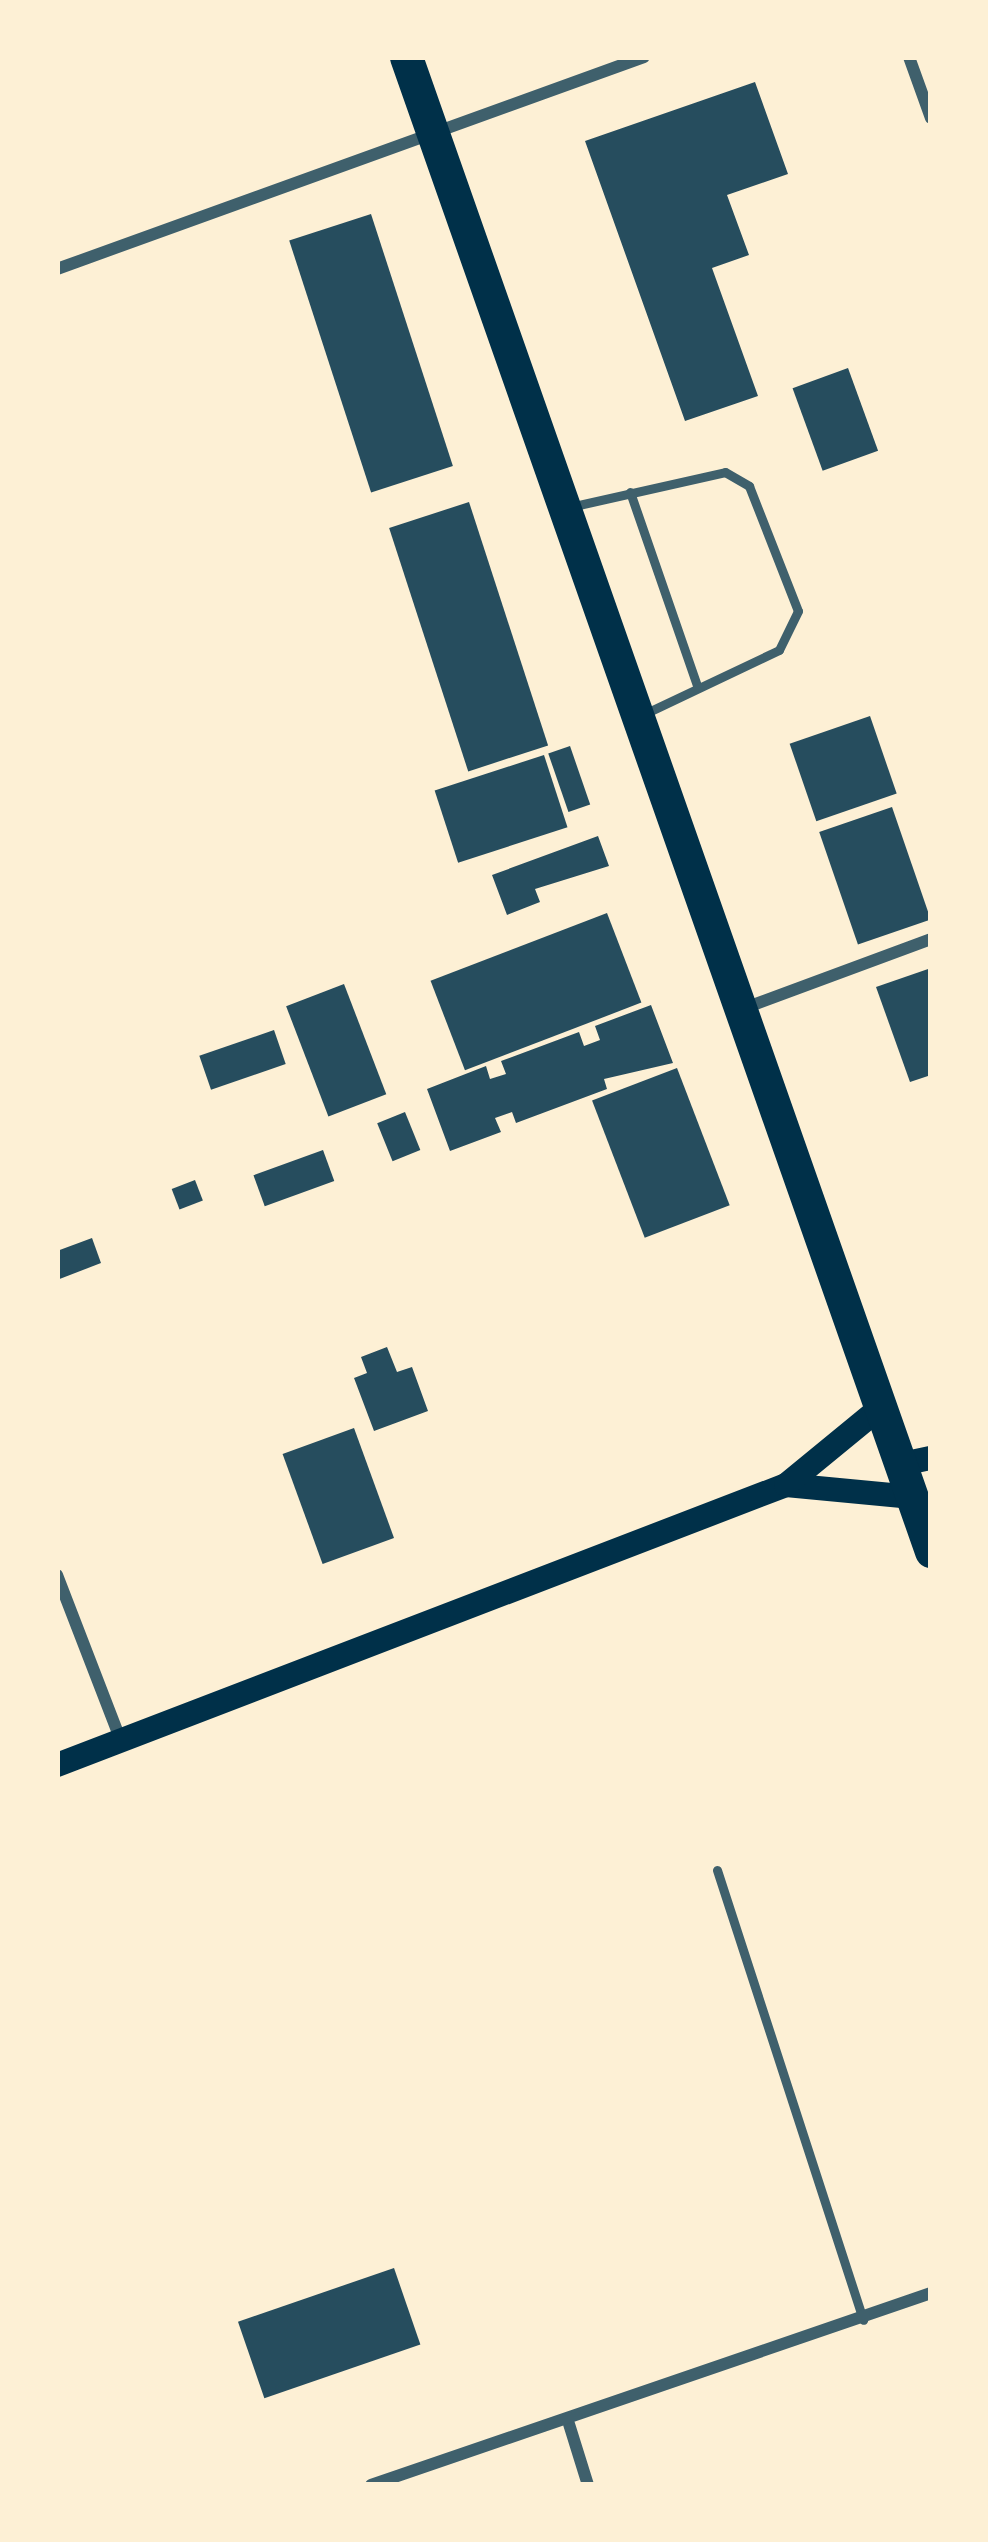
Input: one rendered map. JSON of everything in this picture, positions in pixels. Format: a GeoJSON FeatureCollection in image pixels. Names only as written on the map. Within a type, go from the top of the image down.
{"type":"FeatureCollection","features":[{"type":"Feature","properties":{"kind":"highway"},"geometry":{"type":"LineString","coordinates":[[406,57],[881,1407],[916,1461],[912,1497],[931,1551]]}},
{"type":"Feature","properties":{"kind":"main road"},"geometry":{"type":"LineString","coordinates":[[57,1765],[785,1485],[881,1407]]}},
{"type":"Feature","properties":{"kind":"main road"},"geometry":{"type":"LineString","coordinates":[[785,1485],[912,1497]]}},
{"type":"Feature","properties":{"kind":"street"},"geometry":{"type":"LineString","coordinates":[[57,269],[644,57]]}},
{"type":"Feature","properties":{"kind":"street"},"geometry":{"type":"LineString","coordinates":[[909,57],[931,118]]}},
{"type":"Feature","properties":{"kind":"street"},"geometry":{"type":"LineString","coordinates":[[741,1009],[931,939]]}},
{"type":"Feature","properties":{"kind":"street"},"geometry":{"type":"LineString","coordinates":[[57,1575],[121,1741]]}},
{"type":"Feature","properties":{"kind":"street"},"geometry":{"type":"LineString","coordinates":[[371,2485],[568,2424],[931,2293]]}},
{"type":"Feature","properties":{"kind":"street"},"geometry":{"type":"LineString","coordinates":[[568,2424],[588,2485]]}},
{"type":"Feature","properties":{"kind":"lane"},"geometry":{"type":"LineString","coordinates":[[564,508],[725,472],[748,486],[798,611],[779,650],[638,717]]}},
{"type":"Feature","properties":{"kind":"lane"},"geometry":{"type":"LineString","coordinates":[[630,492],[698,688]]}},
{"type":"Feature","properties":{"kind":"lane"},"geometry":{"type":"LineString","coordinates":[[717,1870],[863,2320]]}},
{"type":"Feature","properties":{"kind":"building"},"geometry":{"type":"Polygon","coordinates":[[[755,82],[788,174],[727,195],[749,255],[712,268],[758,396],[685,421],[585,141],[755,82]]]}},
{"type":"Feature","properties":{"kind":"building"},"geometry":{"type":"Polygon","coordinates":[[[371,214],[453,466],[371,493],[289,241],[371,214]]]}},
{"type":"Feature","properties":{"kind":"building"},"geometry":{"type":"Polygon","coordinates":[[[848,368],[878,451],[823,471],[793,388],[848,368]]]}},
{"type":"Feature","properties":{"kind":"building"},"geometry":{"type":"Polygon","coordinates":[[[469,502],[548,745],[468,771],[389,528],[469,502]]]}},
{"type":"Feature","properties":{"kind":"building"},"geometry":{"type":"Polygon","coordinates":[[[870,716],[897,794],[816,821],[790,744],[870,716]]]}},
{"type":"Feature","properties":{"kind":"building"},"geometry":{"type":"Polygon","coordinates":[[[570,746],[590,805],[568,812],[548,753],[570,746]]]}},
{"type":"Feature","properties":{"kind":"building"},"geometry":{"type":"Polygon","coordinates":[[[544,755],[567,827],[458,863],[435,791],[544,755]]]}},
{"type":"Feature","properties":{"kind":"building"},"geometry":{"type":"Polygon","coordinates":[[[892,807],[931,920],[858,945],[819,832],[892,807]]]}},
{"type":"Feature","properties":{"kind":"building"},"geometry":{"type":"Polygon","coordinates":[[[598,836],[609,866],[535,889],[540,902],[507,915],[492,875],[598,836]]]}},
{"type":"Feature","properties":{"kind":"building"},"geometry":{"type":"Polygon","coordinates":[[[607,913],[641,1003],[465,1070],[431,981],[607,913]]]}},
{"type":"Feature","properties":{"kind":"building"},"geometry":{"type":"Polygon","coordinates":[[[931,968],[931,1075],[910,1082],[876,987],[931,968]]]}},
{"type":"Feature","properties":{"kind":"building"},"geometry":{"type":"Polygon","coordinates":[[[344,984],[386,1094],[328,1116],[286,1006],[344,984]]]}},
{"type":"Feature","properties":{"kind":"building"},"geometry":{"type":"Polygon","coordinates":[[[651,1005],[673,1063],[604,1079],[607,1089],[516,1123],[512,1112],[495,1118],[501,1132],[450,1151],[427,1089],[486,1066],[490,1079],[506,1074],[501,1061],[579,1032],[584,1046],[600,1040],[595,1026],[651,1005]]]}},
{"type":"Feature","properties":{"kind":"building"},"geometry":{"type":"Polygon","coordinates":[[[274,1030],[286,1064],[211,1090],[199,1056],[274,1030]]]}},
{"type":"Feature","properties":{"kind":"building"},"geometry":{"type":"Polygon","coordinates":[[[677,1068],[730,1205],[645,1238],[592,1101],[677,1068]]]}},
{"type":"Feature","properties":{"kind":"building"},"geometry":{"type":"Polygon","coordinates":[[[405,1112],[420,1150],[393,1161],[377,1123],[405,1112]]]}},
{"type":"Feature","properties":{"kind":"building"},"geometry":{"type":"Polygon","coordinates":[[[323,1150],[334,1181],[265,1206],[253,1175],[323,1150]]]}},
{"type":"Feature","properties":{"kind":"building"},"geometry":{"type":"Polygon","coordinates":[[[195,1180],[203,1201],[180,1209],[172,1189],[195,1180]]]}},
{"type":"Feature","properties":{"kind":"building"},"geometry":{"type":"Polygon","coordinates":[[[92,1238],[101,1263],[57,1280],[57,1251],[92,1238]]]}},
{"type":"Feature","properties":{"kind":"building"},"geometry":{"type":"Polygon","coordinates":[[[387,1347],[397,1372],[412,1367],[428,1411],[374,1431],[354,1378],[367,1373],[361,1357],[387,1347]]]}},
{"type":"Feature","properties":{"kind":"building"},"geometry":{"type":"Polygon","coordinates":[[[354,1428],[394,1538],[323,1564],[283,1454],[354,1428]]]}},
{"type":"Feature","properties":{"kind":"building"},"geometry":{"type":"Polygon","coordinates":[[[394,2268],[420,2345],[264,2398],[238,2322],[394,2268]]]}}]}
